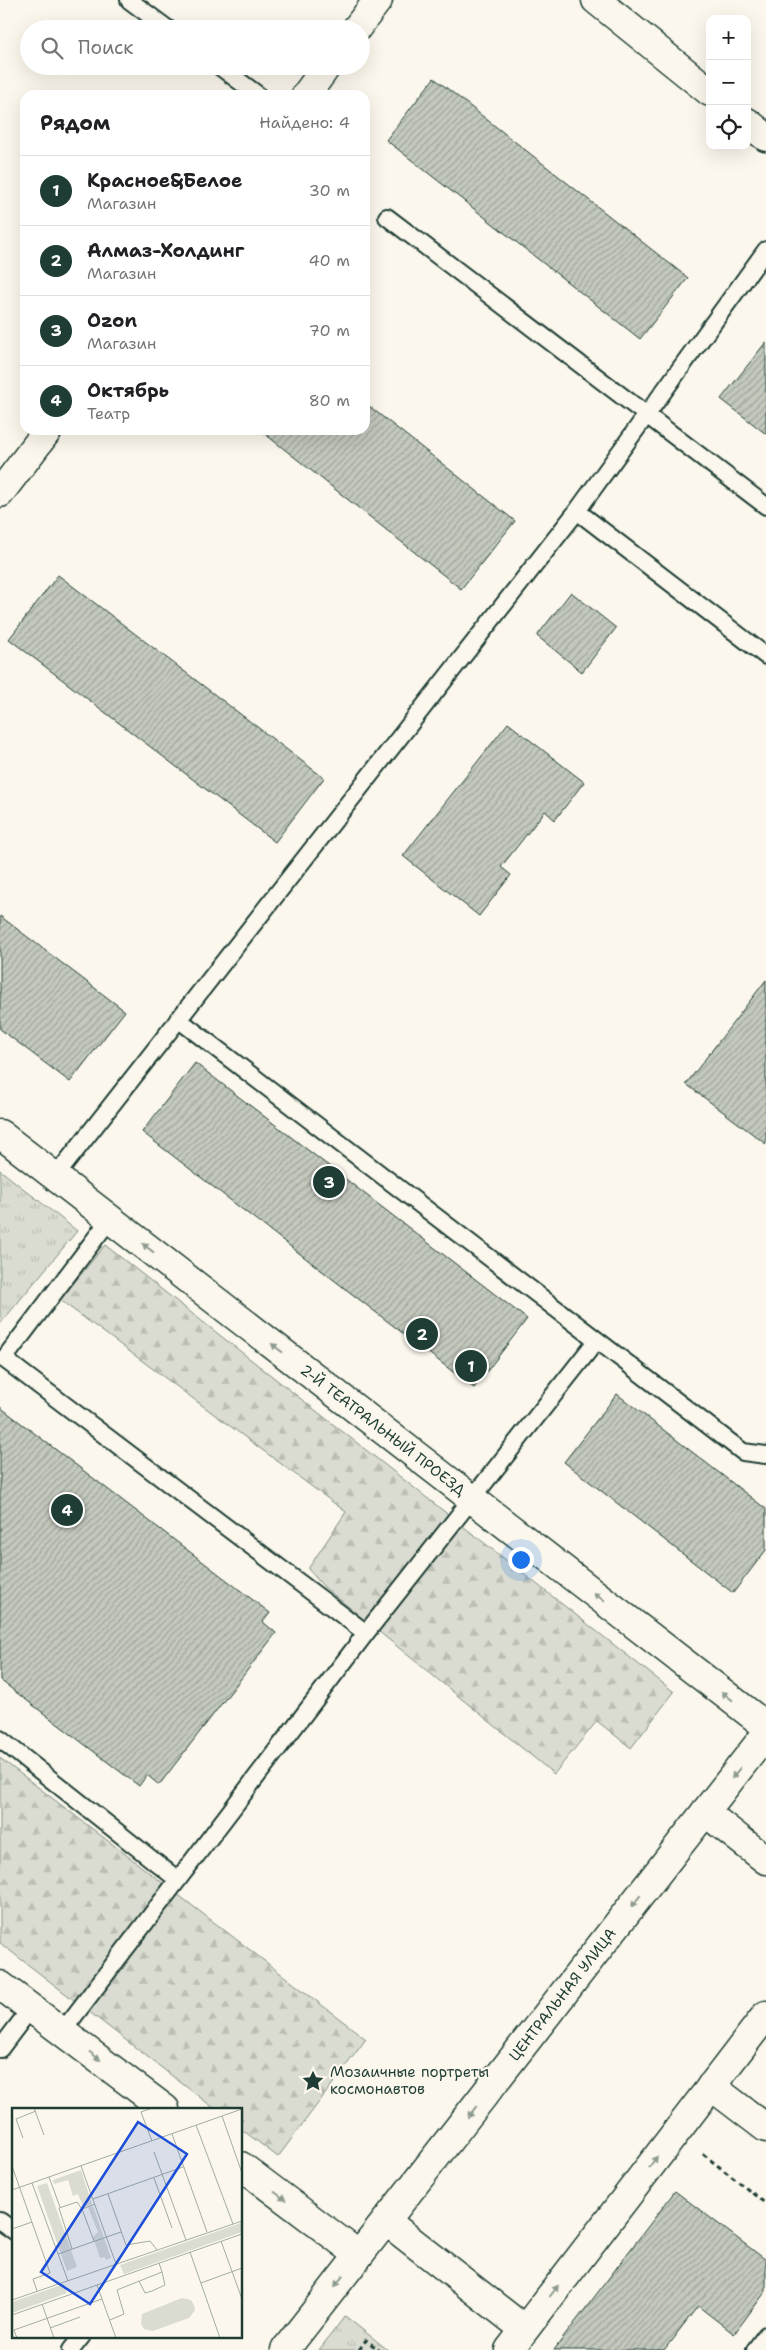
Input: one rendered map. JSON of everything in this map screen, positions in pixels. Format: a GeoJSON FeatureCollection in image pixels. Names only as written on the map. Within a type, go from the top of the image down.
{"type":"FeatureCollection","features":[{"type":"Feature","properties":{"kind":"street"},"geometry":{"type":"LineString","coordinates":[[363,20],[378,0]]}},
{"type":"Feature","properties":{"kind":"street"},"geometry":{"type":"LineString","coordinates":[[596,0],[706,89]]}},
{"type":"Feature","properties":{"kind":"street"},"geometry":{"type":"LineString","coordinates":[[310,90],[320,75]]}},
{"type":"Feature","properties":{"kind":"street"},"geometry":{"type":"LineString","coordinates":[[751,125],[766,137]]}},
{"type":"Feature","properties":{"kind":"street"},"geometry":{"type":"LineString","coordinates":[[0,492],[44,435]]}},
{"type":"Feature","properties":{"kind":"street","name":"2-Й ТЕАТРАЛЬНЫЙ ПРОЕЗД"},"geometry":{"type":"LineString","coordinates":[[0,1134],[766,1726]]}},
{"type":"Feature","properties":{"kind":"street","name":"ЦЕНТРАЛЬНАЯ УЛИЦА"},"geometry":{"type":"LineString","coordinates":[[285,2350],[766,1734]]}},
{"type":"Feature","properties":{"kind":"street"},"geometry":{"type":"LineString","coordinates":[[705,1812],[766,1860]]}},
{"type":"Feature","properties":{"kind":"street"},"geometry":{"type":"LineString","coordinates":[[0,1985],[164,2108]]}},
{"type":"Feature","properties":{"kind":"street"},"geometry":{"type":"LineString","coordinates":[[386,2221],[516,2340],[766,2015]]}},
{"type":"Feature","properties":{"kind":"street"},"geometry":{"type":"LineString","coordinates":[[711,2086],[766,2128]]}},
{"type":"Feature","properties":{"kind":"street"},"geometry":{"type":"LineString","coordinates":[[242,2167],[359,2255]]}},
{"type":"Feature","properties":{"kind":"lane"},"geometry":{"type":"LineString","coordinates":[[129,0],[156,20]]}},
{"type":"Feature","properties":{"kind":"lane"},"geometry":{"type":"LineString","coordinates":[[231,75],[251,90]]}},
{"type":"Feature","properties":{"kind":"lane"},"geometry":{"type":"LineString","coordinates":[[387,217],[766,506]]}},
{"type":"Feature","properties":{"kind":"lane"},"geometry":{"type":"LineString","coordinates":[[55,1177],[577,510],[766,250]]}},
{"type":"Feature","properties":{"kind":"lane"},"geometry":{"type":"LineString","coordinates":[[577,510],[766,656]]}},
{"type":"Feature","properties":{"kind":"lane"},"geometry":{"type":"LineString","coordinates":[[178,1019],[743,1452],[766,1455]]}},
{"type":"Feature","properties":{"kind":"lane"},"geometry":{"type":"LineString","coordinates":[[110,1218],[2,1358],[366,1634]]}},
{"type":"Feature","properties":{"kind":"lane"},"geometry":{"type":"LineString","coordinates":[[62,2032],[471,1498],[597,1340]]}},
{"type":"Feature","properties":{"kind":"lane"},"geometry":{"type":"LineString","coordinates":[[0,1739],[178,1880]]}},
{"type":"Feature","properties":{"kind":"lane"},"geometry":{"type":"LineString","coordinates":[[0,2049],[31,2008]]}},
{"type":"Feature","properties":{"kind":"lane"},"geometry":{"type":"LineString","coordinates":[[0,2221],[12,2230]]}},
{"type":"Feature","properties":{"kind":"lane"},"geometry":{"type":"LineString","coordinates":[[755,2350],[766,2335]]}},
{"type":"Feature","properties":{"kind":"lane"},"geometry":{"type":"LineString","coordinates":[[71,2350],[80,2338]]}},
{"type":"Feature","properties":{"kind":"path"},"geometry":{"type":"LineString","coordinates":[[676,2132],[766,2204]]}},
{"type":"Feature","properties":{"kind":"path"},"geometry":{"type":"LineString","coordinates":[[359,2350],[366,2340],[379,2350]]}},
{"type":"Feature","properties":{"kind":"green space"},"geometry":{"type":"Polygon","coordinates":[[[0,1170],[77,1231],[0,1324],[0,1170]]]}},
{"type":"Feature","properties":{"kind":"green space"},"geometry":{"type":"Polygon","coordinates":[[[105,1245],[674,1692],[631,1748],[597,1721],[554,1774],[324,1587],[308,1569],[346,1512],[60,1300],[105,1245]]]}},
{"type":"Feature","properties":{"kind":"green space"},"geometry":{"type":"Polygon","coordinates":[[[0,1758],[366,2039],[278,2157],[242,2130],[242,2108],[214,2108],[0,1943],[0,1758]]]}},
{"type":"Feature","properties":{"kind":"green space"},"geometry":{"type":"Polygon","coordinates":[[[345,2316],[388,2350],[319,2350],[345,2316]]]}},
{"type":"Feature","properties":{"kind":"building"},"geometry":{"type":"Polygon","coordinates":[[[434,78],[688,278],[640,339],[386,140],[434,78]]]}},
{"type":"Feature","properties":{"kind":"building"},"geometry":{"type":"Polygon","coordinates":[[[766,342],[766,434],[721,399],[766,342]]]}},
{"type":"Feature","properties":{"kind":"building"},"geometry":{"type":"Polygon","coordinates":[[[370,407],[515,521],[461,589],[266,435],[370,435],[370,407]]]}},
{"type":"Feature","properties":{"kind":"building"},"geometry":{"type":"Polygon","coordinates":[[[58,575],[324,778],[275,842],[9,639],[58,575]]]}},
{"type":"Feature","properties":{"kind":"building"},"geometry":{"type":"Polygon","coordinates":[[[571,592],[616,628],[582,672],[537,636],[571,592]]]}},
{"type":"Feature","properties":{"kind":"building"},"geometry":{"type":"Polygon","coordinates":[[[508,723],[584,782],[555,820],[545,811],[501,867],[511,875],[479,916],[403,856],[508,723]]]}},
{"type":"Feature","properties":{"kind":"building"},"geometry":{"type":"Polygon","coordinates":[[[0,916],[125,1011],[70,1082],[0,1029],[0,916]]]}},
{"type":"Feature","properties":{"kind":"building"},"geometry":{"type":"Polygon","coordinates":[[[766,980],[766,1144],[686,1084],[766,980]]]}},
{"type":"Feature","properties":{"kind":"building"},"geometry":{"type":"Polygon","coordinates":[[[195,1063],[527,1319],[474,1388],[142,1132],[195,1063]]]}},
{"type":"Feature","properties":{"kind":"building"},"geometry":{"type":"Polygon","coordinates":[[[617,1394],[766,1509],[766,1550],[733,1593],[564,1462],[617,1394]]]}},
{"type":"Feature","properties":{"kind":"building"},"geometry":{"type":"Polygon","coordinates":[[[0,1407],[270,1613],[263,1622],[276,1633],[159,1785],[147,1775],[139,1786],[0,1680],[0,1407]]]}},
{"type":"Feature","properties":{"kind":"building"},"geometry":{"type":"Polygon","coordinates":[[[675,2191],[766,2260],[766,2291],[734,2334],[698,2306],[664,2350],[554,2350],[675,2191]]]}},
{"type":"Feature","properties":{"kind":"place","name":"Ozon"},"geometry":{"type":"Point","coordinates":[329,1182]}},
{"type":"Feature","properties":{"kind":"place","name":"Алмаз-Холдинг"},"geometry":{"type":"Point","coordinates":[422,1334]}},
{"type":"Feature","properties":{"kind":"place","name":"Красное&Белое"},"geometry":{"type":"Point","coordinates":[471,1366]}},
{"type":"Feature","properties":{"kind":"place","name":"Октябрь"},"geometry":{"type":"Point","coordinates":[67,1510]}},
{"type":"Feature","properties":{"kind":"place","name":"Мозаичные портреты космонавтов"},"geometry":{"type":"Point","coordinates":[313,2081]}}]}
